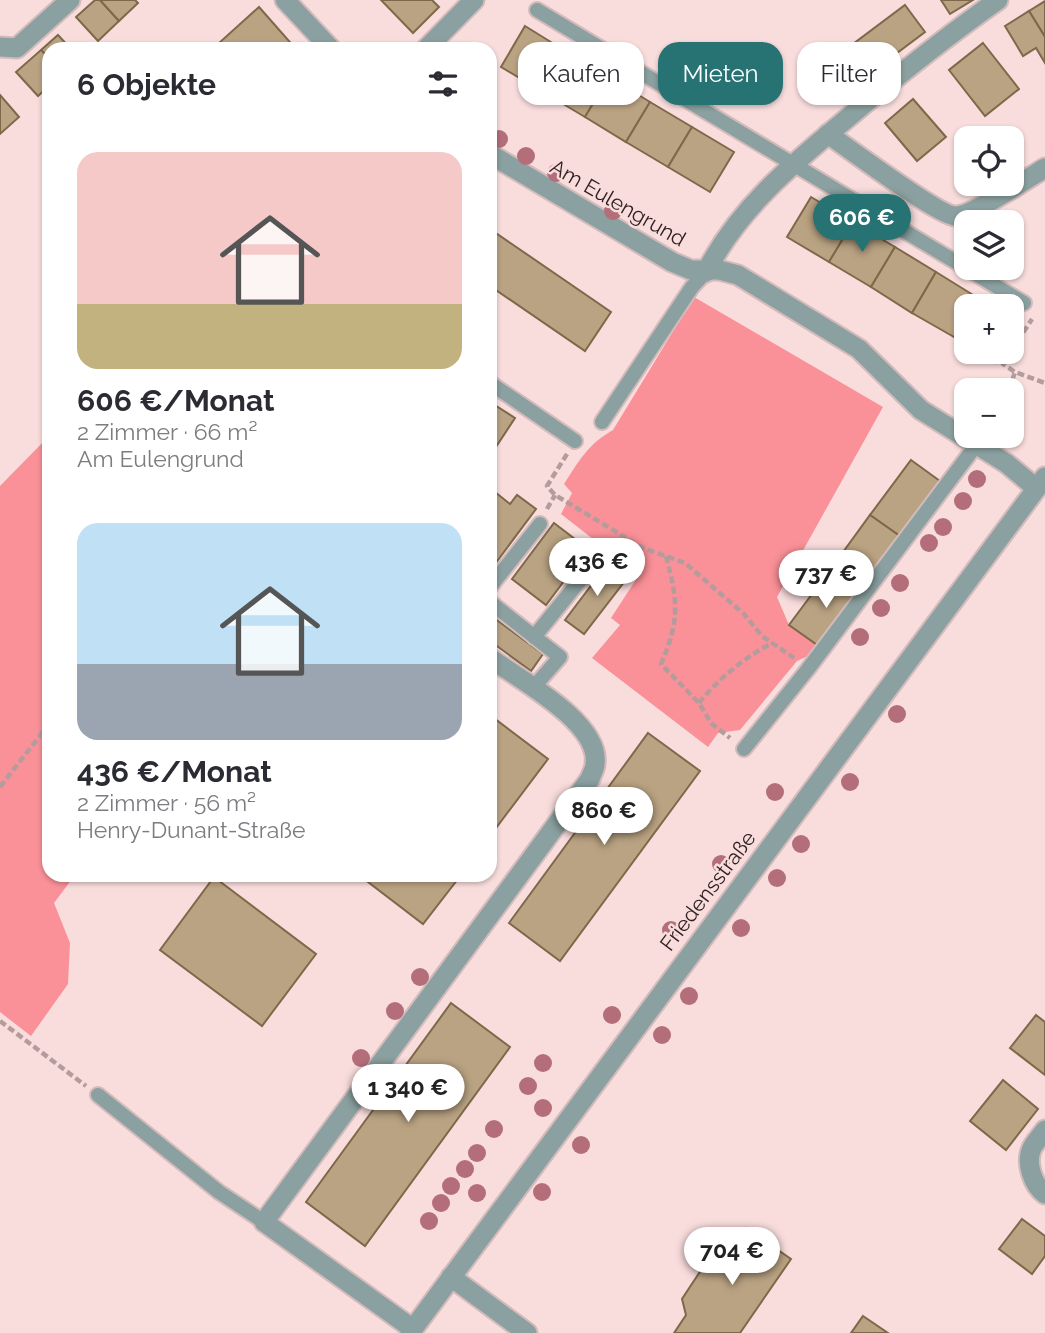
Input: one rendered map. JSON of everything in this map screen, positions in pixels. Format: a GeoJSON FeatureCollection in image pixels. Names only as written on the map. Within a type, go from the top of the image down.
{"type":"FeatureCollection","features":[{"type":"Feature","properties":{"kind":"street"},"geometry":{"type":"LineString","coordinates":[[0,63],[8,47],[70,0]]}},
{"type":"Feature","properties":{"kind":"street"},"geometry":{"type":"LineString","coordinates":[[285,0],[324,42]]}},
{"type":"Feature","properties":{"kind":"street"},"geometry":{"type":"LineString","coordinates":[[433,42],[474,0]]}},
{"type":"Feature","properties":{"kind":"street"},"geometry":{"type":"LineString","coordinates":[[706,272],[719,247],[744,214],[794,164],[960,27],[998,0]]}},
{"type":"Feature","properties":{"kind":"street"},"geometry":{"type":"LineString","coordinates":[[828,134],[917,195],[956,216],[975,209],[1045,168]]}},
{"type":"Feature","properties":{"kind":"street","name":"Am Eulengrund"},"geometry":{"type":"LineString","coordinates":[[497,158],[672,262],[691,270],[719,270],[738,275],[859,349],[921,410],[954,430]]}},
{"type":"Feature","properties":{"kind":"street","name":"Am Eulengrund"},"geometry":{"type":"LineString","coordinates":[[983,448],[1040,483]]}},
{"type":"Feature","properties":{"kind":"street","name":"Friedensstraße"},"geometry":{"type":"LineString","coordinates":[[412,1331],[1040,483]]}},
{"type":"Feature","properties":{"kind":"street"},"geometry":{"type":"LineString","coordinates":[[412,1331],[264,1222],[590,779],[595,763],[594,748],[587,734],[564,711],[497,663]]}},
{"type":"Feature","properties":{"kind":"street"},"geometry":{"type":"LineString","coordinates":[[1045,1130],[1030,1151],[1029,1162],[1039,1190],[1045,1194]]}},
{"type":"Feature","properties":{"kind":"street"},"geometry":{"type":"LineString","coordinates":[[451,1277],[527,1333]]}},
{"type":"Feature","properties":{"kind":"lane"},"geometry":{"type":"LineString","coordinates":[[537,10],[1009,294]]}},
{"type":"Feature","properties":{"kind":"lane"},"geometry":{"type":"LineString","coordinates":[[602,422],[692,287],[706,272]]}},
{"type":"Feature","properties":{"kind":"lane"},"geometry":{"type":"LineString","coordinates":[[497,388],[575,441]]}},
{"type":"Feature","properties":{"kind":"lane"},"geometry":{"type":"LineString","coordinates":[[744,749],[808,669],[974,448]]}},
{"type":"Feature","properties":{"kind":"lane"},"geometry":{"type":"LineString","coordinates":[[497,578],[540,524]]}},
{"type":"Feature","properties":{"kind":"lane"},"geometry":{"type":"LineString","coordinates":[[534,636],[594,563]]}},
{"type":"Feature","properties":{"kind":"lane"},"geometry":{"type":"LineString","coordinates":[[497,607],[560,657],[533,688]]}},
{"type":"Feature","properties":{"kind":"lane"},"geometry":{"type":"LineString","coordinates":[[97,1095],[214,1188],[264,1222]]}},
{"type":"Feature","properties":{"kind":"path"},"geometry":{"type":"LineString","coordinates":[[1024,303],[1036,312],[1024,331]]}},
{"type":"Feature","properties":{"kind":"path"},"geometry":{"type":"LineString","coordinates":[[1003,364],[1015,372],[1045,383]]}},
{"type":"Feature","properties":{"kind":"path"},"geometry":{"type":"LineString","coordinates":[[1013,378],[1015,372]]}},
{"type":"Feature","properties":{"kind":"path"},"geometry":{"type":"LineString","coordinates":[[575,441],[547,486],[555,495],[643,548],[685,564],[712,584],[744,614],[762,636],[808,669]]}},
{"type":"Feature","properties":{"kind":"path"},"geometry":{"type":"LineString","coordinates":[[666,556],[675,598],[675,623],[661,664],[699,703],[711,723],[744,749]]}},
{"type":"Feature","properties":{"kind":"path"},"geometry":{"type":"LineString","coordinates":[[699,703],[712,687],[735,667],[772,643]]}},
{"type":"Feature","properties":{"kind":"path"},"geometry":{"type":"LineString","coordinates":[[0,787],[42,733]]}},
{"type":"Feature","properties":{"kind":"path"},"geometry":{"type":"LineString","coordinates":[[0,1021],[97,1095]]}},
{"type":"Feature","properties":{"kind":"shaded area"},"geometry":{"type":"Polygon","coordinates":[[[694,297],[883,407],[777,597],[789,625],[823,649],[797,661],[740,730],[718,733],[708,747],[592,658],[620,625],[611,618],[639,575],[561,514],[572,493],[564,484],[590,447],[613,430],[694,297]]]}},
{"type":"Feature","properties":{"kind":"shaded area"},"geometry":{"type":"Polygon","coordinates":[[[42,443],[42,882],[70,882],[54,903],[70,943],[68,984],[31,1036],[0,1012],[0,486],[42,443]]]}},
{"type":"Feature","properties":{"kind":"building"},"geometry":{"type":"Polygon","coordinates":[[[95,0],[100,0],[119,21],[98,41],[76,17],[95,0]]]}},
{"type":"Feature","properties":{"kind":"building"},"geometry":{"type":"Polygon","coordinates":[[[100,0],[135,0],[138,3],[119,21],[100,0]]]}},
{"type":"Feature","properties":{"kind":"building"},"geometry":{"type":"Polygon","coordinates":[[[381,0],[432,0],[439,7],[413,33],[381,0]]]}},
{"type":"Feature","properties":{"kind":"building"},"geometry":{"type":"Polygon","coordinates":[[[941,0],[973,0],[950,14],[941,0]]]}},
{"type":"Feature","properties":{"kind":"building"},"geometry":{"type":"Polygon","coordinates":[[[1045,1],[1045,37],[1029,11],[1045,1]]]}},
{"type":"Feature","properties":{"kind":"building"},"geometry":{"type":"Polygon","coordinates":[[[905,5],[925,32],[901,50],[901,42],[856,42],[905,5]]]}},
{"type":"Feature","properties":{"kind":"building"},"geometry":{"type":"Polygon","coordinates":[[[259,7],[290,42],[220,42],[259,7]]]}},
{"type":"Feature","properties":{"kind":"building"},"geometry":{"type":"Polygon","coordinates":[[[1029,11],[1045,37],[1045,63],[1036,48],[1023,56],[1005,26],[1029,11]]]}},
{"type":"Feature","properties":{"kind":"building"},"geometry":{"type":"Polygon","coordinates":[[[525,26],[551,42],[518,42],[518,77],[501,67],[525,26]]]}},
{"type":"Feature","properties":{"kind":"building"},"geometry":{"type":"Polygon","coordinates":[[[58,35],[64,42],[50,42],[58,35]]]}},
{"type":"Feature","properties":{"kind":"building"},"geometry":{"type":"Polygon","coordinates":[[[983,43],[1019,89],[985,116],[949,70],[983,43]]]}},
{"type":"Feature","properties":{"kind":"building"},"geometry":{"type":"Polygon","coordinates":[[[42,51],[42,92],[38,96],[16,72],[42,51]]]}},
{"type":"Feature","properties":{"kind":"building"},"geometry":{"type":"Polygon","coordinates":[[[0,95],[19,117],[0,134],[0,95]]]}},
{"type":"Feature","properties":{"kind":"building"},"geometry":{"type":"Polygon","coordinates":[[[644,98],[650,102],[626,142],[585,117],[592,105],[644,105],[644,98]]]}},
{"type":"Feature","properties":{"kind":"building"},"geometry":{"type":"Polygon","coordinates":[[[913,99],[946,137],[917,161],[885,123],[913,99]]]}},
{"type":"Feature","properties":{"kind":"building"},"geometry":{"type":"Polygon","coordinates":[[[650,102],[692,127],[668,167],[626,142],[650,102]]]}},
{"type":"Feature","properties":{"kind":"building"},"geometry":{"type":"Polygon","coordinates":[[[565,105],[592,105],[585,117],[565,105]]]}},
{"type":"Feature","properties":{"kind":"building"},"geometry":{"type":"Polygon","coordinates":[[[692,127],[734,152],[710,192],[668,167],[692,127]]]}},
{"type":"Feature","properties":{"kind":"building"},"geometry":{"type":"Polygon","coordinates":[[[811,197],[853,222],[829,262],[787,237],[811,197]]]}},
{"type":"Feature","properties":{"kind":"building"},"geometry":{"type":"Polygon","coordinates":[[[853,222],[895,247],[871,287],[829,262],[853,222]]]}},
{"type":"Feature","properties":{"kind":"building"},"geometry":{"type":"Polygon","coordinates":[[[497,234],[611,312],[585,351],[497,291],[497,234]]]}},
{"type":"Feature","properties":{"kind":"building"},"geometry":{"type":"Polygon","coordinates":[[[895,247],[936,272],[912,313],[871,287],[895,247]]]}},
{"type":"Feature","properties":{"kind":"building"},"geometry":{"type":"Polygon","coordinates":[[[936,272],[972,294],[954,294],[954,337],[912,313],[936,272]]]}},
{"type":"Feature","properties":{"kind":"building"},"geometry":{"type":"Polygon","coordinates":[[[497,406],[515,418],[497,445],[497,406]]]}},
{"type":"Feature","properties":{"kind":"building"},"geometry":{"type":"Polygon","coordinates":[[[911,460],[944,484],[904,539],[870,515],[911,460]]]}},
{"type":"Feature","properties":{"kind":"building"},"geometry":{"type":"Polygon","coordinates":[[[497,494],[510,504],[517,495],[536,509],[497,561],[497,494]]]}},
{"type":"Feature","properties":{"kind":"building"},"geometry":{"type":"Polygon","coordinates":[[[870,515],[904,539],[863,594],[830,570],[870,515]]]}},
{"type":"Feature","properties":{"kind":"building"},"geometry":{"type":"Polygon","coordinates":[[[554,523],[588,549],[546,605],[512,579],[554,523]]]}},
{"type":"Feature","properties":{"kind":"building"},"geometry":{"type":"Polygon","coordinates":[[[609,562],[628,577],[584,634],[565,620],[609,562]]]}},
{"type":"Feature","properties":{"kind":"building"},"geometry":{"type":"Polygon","coordinates":[[[830,570],[863,594],[823,649],[789,625],[830,570]]]}},
{"type":"Feature","properties":{"kind":"building"},"geometry":{"type":"Polygon","coordinates":[[[497,620],[543,654],[531,671],[497,646],[497,620]]]}},
{"type":"Feature","properties":{"kind":"building"},"geometry":{"type":"Polygon","coordinates":[[[497,720],[548,759],[497,827],[497,720]]]}},
{"type":"Feature","properties":{"kind":"building"},"geometry":{"type":"Polygon","coordinates":[[[648,733],[700,771],[560,961],[509,923],[648,733]]]}},
{"type":"Feature","properties":{"kind":"building"},"geometry":{"type":"Polygon","coordinates":[[[210,882],[221,882],[316,954],[262,1026],[160,950],[210,882]]]}},
{"type":"Feature","properties":{"kind":"building"},"geometry":{"type":"Polygon","coordinates":[[[368,882],[456,882],[423,924],[368,882]]]}},
{"type":"Feature","properties":{"kind":"building"},"geometry":{"type":"Polygon","coordinates":[[[451,1003],[510,1047],[365,1246],[306,1202],[451,1003]]]}},
{"type":"Feature","properties":{"kind":"building"},"geometry":{"type":"Polygon","coordinates":[[[1036,1015],[1045,1022],[1045,1075],[1010,1048],[1036,1015]]]}},
{"type":"Feature","properties":{"kind":"building"},"geometry":{"type":"Polygon","coordinates":[[[1003,1080],[1038,1109],[1006,1150],[970,1121],[1003,1080]]]}},
{"type":"Feature","properties":{"kind":"building"},"geometry":{"type":"Polygon","coordinates":[[[1022,1219],[1045,1236],[1045,1256],[1032,1274],[999,1249],[1022,1219]]]}},
{"type":"Feature","properties":{"kind":"building"},"geometry":{"type":"Polygon","coordinates":[[[746,1228],[791,1259],[740,1333],[674,1333],[686,1315],[682,1299],[707,1261],[725,1258],[746,1228]]]}},
{"type":"Feature","properties":{"kind":"building"},"geometry":{"type":"Polygon","coordinates":[[[863,1316],[888,1333],[851,1333],[863,1316]]]}}]}
